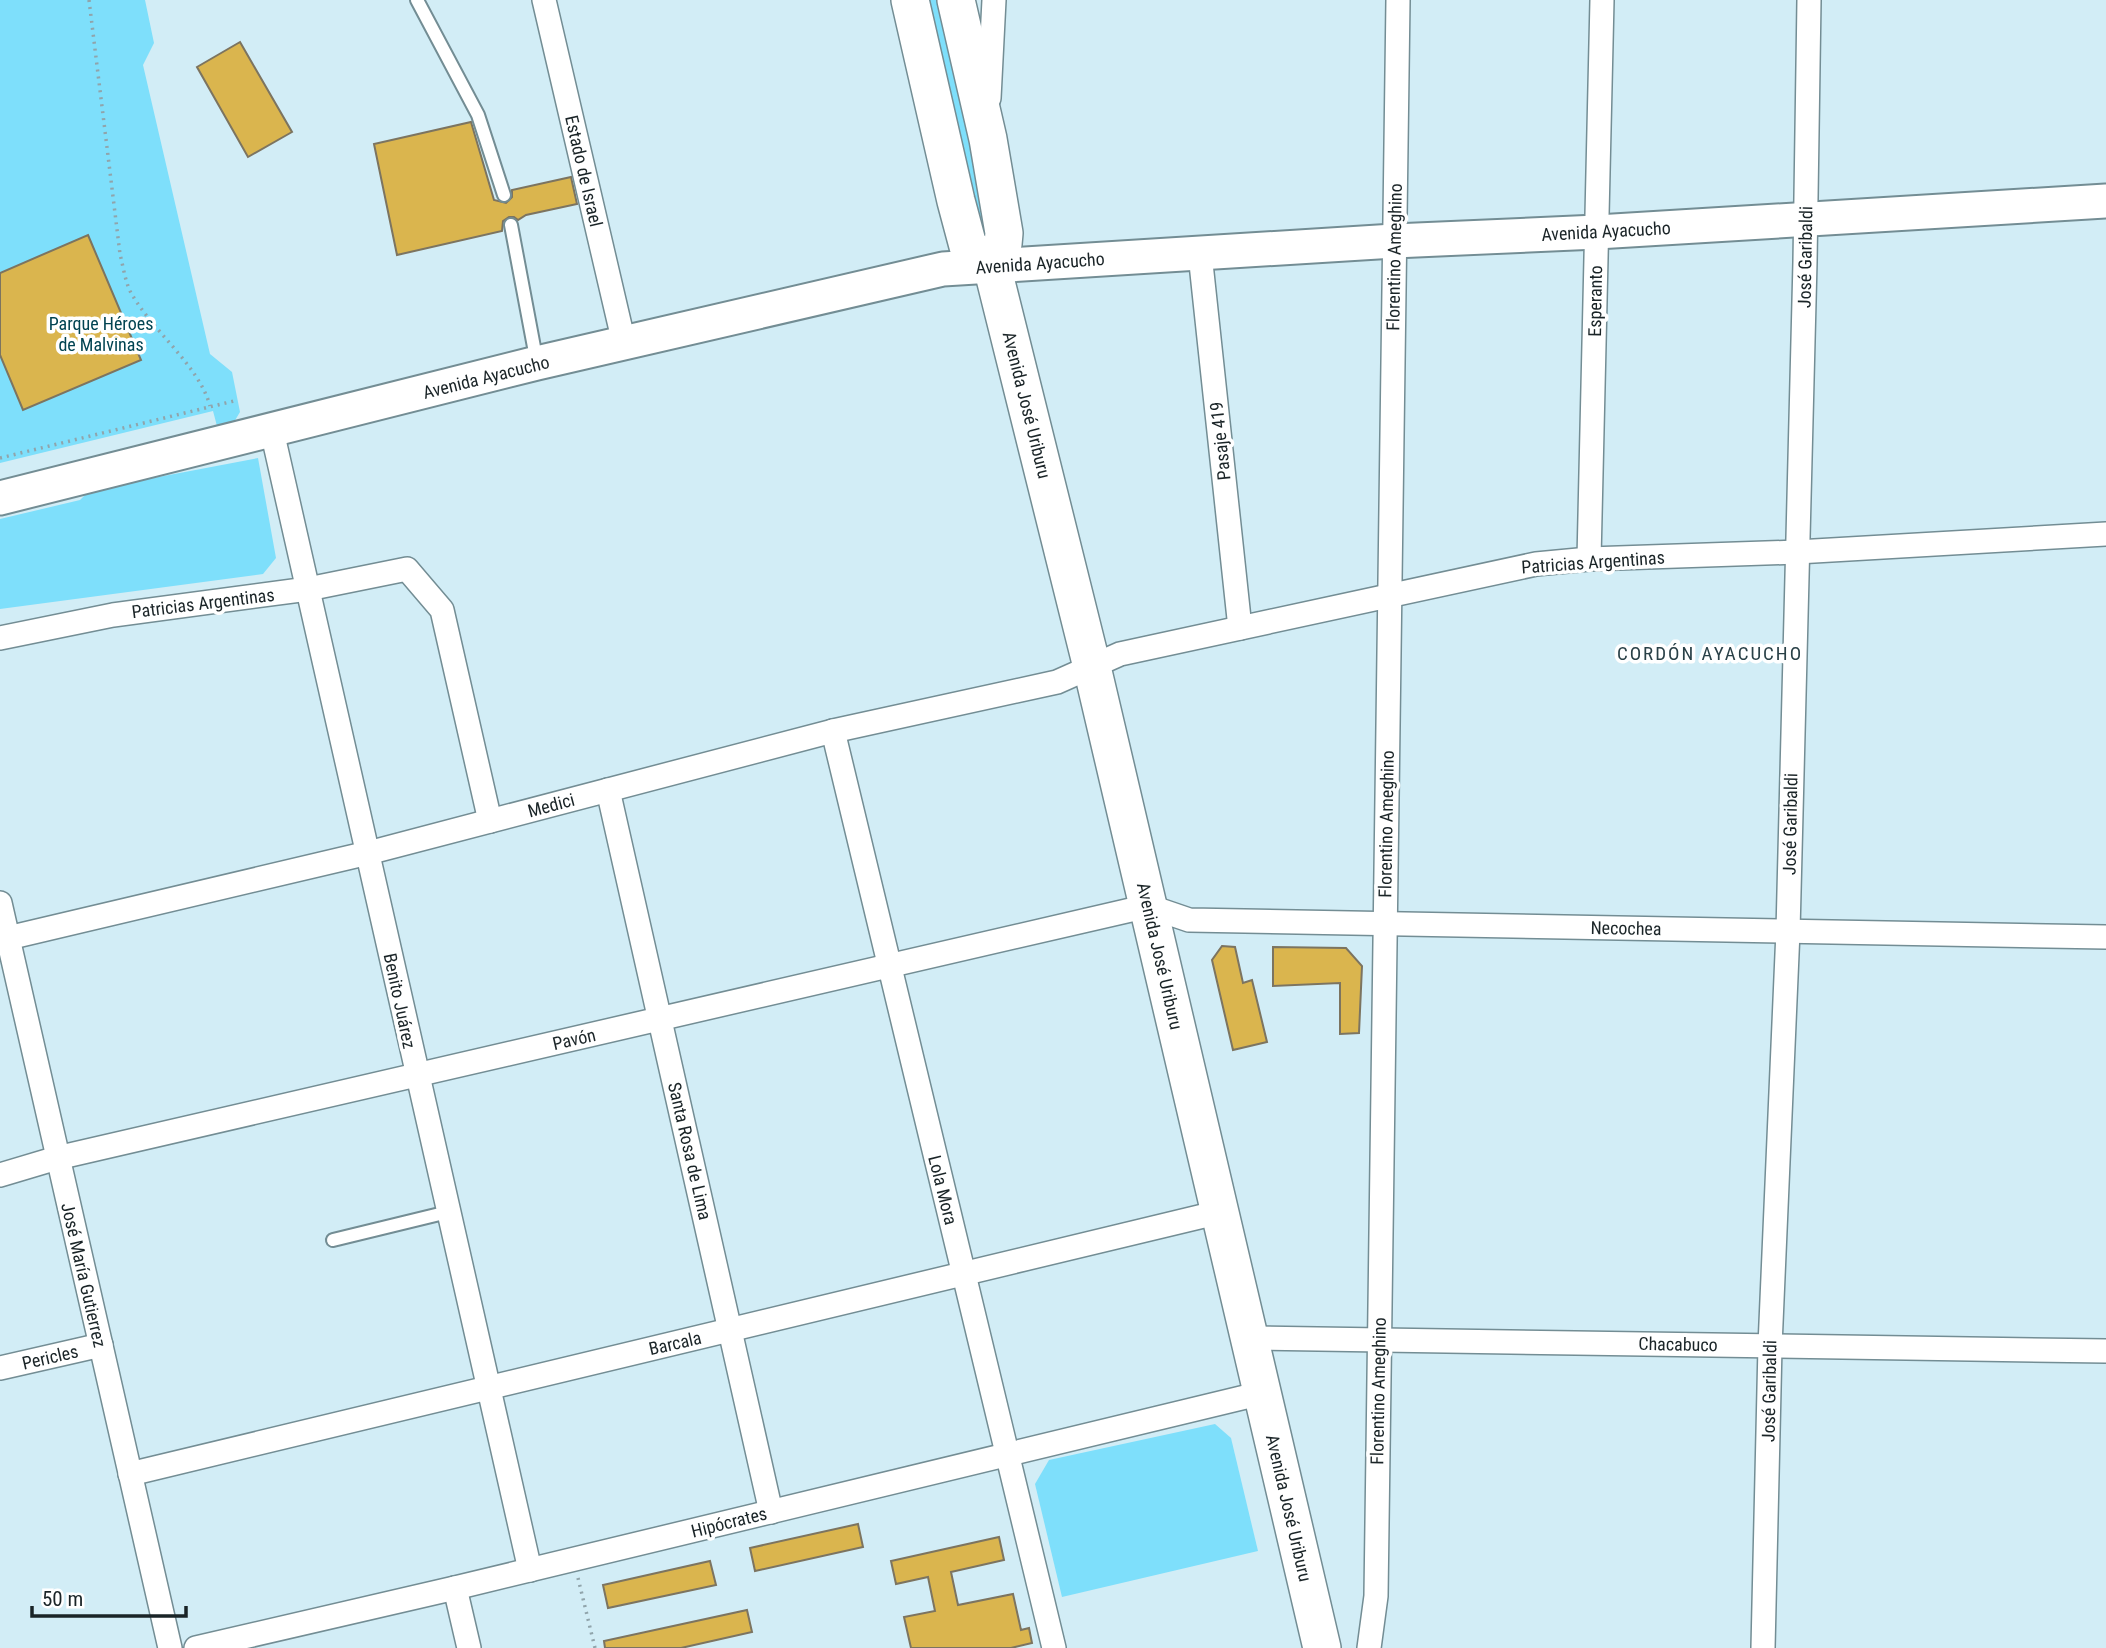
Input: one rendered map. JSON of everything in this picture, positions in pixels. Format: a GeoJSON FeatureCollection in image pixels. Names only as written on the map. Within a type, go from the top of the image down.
{"type":"FeatureCollection","features":[{"type":"Feature","properties":{"kind":"main road"},"geometry":{"type":"LineString","coordinates":[[910,0],[968,246],[999,265],[1004,233],[988,139],[956,0]]}},
{"type":"Feature","properties":{"kind":"main road","name":"Avenida Ayacucho"},"geometry":{"type":"LineString","coordinates":[[0,498],[537,363],[943,270],[1394,241],[1597,232],[2106,201]]}},
{"type":"Feature","properties":{"kind":"main road","name":"Avenida José Uriburu"},"geometry":{"type":"LineString","coordinates":[[999,265],[1322,1648]]}},
{"type":"Feature","properties":{"kind":"street","name":"Estado de Israel"},"geometry":{"type":"LineString","coordinates":[[544,0],[624,343]]}},
{"type":"Feature","properties":{"kind":"street"},"geometry":{"type":"LineString","coordinates":[[988,139],[994,0]]}},
{"type":"Feature","properties":{"kind":"street","name":"Florentino Ameghino"},"geometry":{"type":"LineString","coordinates":[[1368,1648],[1376,1596],[1398,0]]}},
{"type":"Feature","properties":{"kind":"street","name":"Esperanto"},"geometry":{"type":"LineString","coordinates":[[1590,559],[1602,0]]}},
{"type":"Feature","properties":{"kind":"street","name":"José Garibaldi"},"geometry":{"type":"LineString","coordinates":[[1763,1648],[1770,1346],[1788,931],[1809,0]]}},
{"type":"Feature","properties":{"kind":"street","name":"Pasaje 419"},"geometry":{"type":"LineString","coordinates":[[1200,254],[1240,628]]}},
{"type":"Feature","properties":{"kind":"street","name":"Benito Juárez"},"geometry":{"type":"LineString","coordinates":[[272,431],[530,1570]]}},
{"type":"Feature","properties":{"kind":"street","name":"Patricias Argentinas"},"geometry":{"type":"LineString","coordinates":[[1092,667],[1120,654],[1536,564],[1590,559],[1797,552],[2106,534]]}},
{"type":"Feature","properties":{"kind":"street","name":"Patricias Argentinas"},"geometry":{"type":"LineString","coordinates":[[0,638],[113,615],[308,589],[407,569],[442,610],[490,821]]}},
{"type":"Feature","properties":{"kind":"street","name":"Medici"},"geometry":{"type":"LineString","coordinates":[[8,938],[368,853],[833,731],[1057,682],[1092,667]]}},
{"type":"Feature","properties":{"kind":"street","name":"Lola Mora"},"geometry":{"type":"LineString","coordinates":[[833,731],[1054,1648]]}},
{"type":"Feature","properties":{"kind":"street","name":"Santa Rosa de Lima"},"geometry":{"type":"LineString","coordinates":[[608,790],[771,1512]]}},
{"type":"Feature","properties":{"kind":"street","name":"Necochea"},"geometry":{"type":"LineString","coordinates":[[1148,906],[1189,920],[2106,937]]}},
{"type":"Feature","properties":{"kind":"street","name":"Pavón"},"geometry":{"type":"LineString","coordinates":[[0,1175],[57,1158],[1148,906]]}},
{"type":"Feature","properties":{"kind":"street","name":"José María Gutierrez"},"geometry":{"type":"LineString","coordinates":[[1,907],[170,1648]]}},
{"type":"Feature","properties":{"kind":"street","name":"Barcala"},"geometry":{"type":"LineString","coordinates":[[130,1474],[1220,1212]]}},
{"type":"Feature","properties":{"kind":"street","name":"Chacabuco"},"geometry":{"type":"LineString","coordinates":[[1250,1338],[2106,1351]]}},
{"type":"Feature","properties":{"kind":"street","name":"Pericles"},"geometry":{"type":"LineString","coordinates":[[0,1368],[101,1345]]}},
{"type":"Feature","properties":{"kind":"street","name":"Hipócrates"},"geometry":{"type":"LineString","coordinates":[[196,1648],[1262,1393]]}},
{"type":"Feature","properties":{"kind":"street"},"geometry":{"type":"LineString","coordinates":[[455,1588],[469,1648]]}},
{"type":"Feature","properties":{"kind":"lane"},"geometry":{"type":"LineString","coordinates":[[417,0],[478,115],[504,195]]}},
{"type":"Feature","properties":{"kind":"lane"},"geometry":{"type":"LineString","coordinates":[[511,225],[537,363]]}},
{"type":"Feature","properties":{"kind":"lane"},"geometry":{"type":"LineString","coordinates":[[333,1240],[448,1212]]}},
{"type":"Feature","properties":{"kind":"path"},"geometry":{"type":"LineString","coordinates":[[89,0],[120,254],[129,288],[144,313],[206,390],[210,406]]}},
{"type":"Feature","properties":{"kind":"path"},"geometry":{"type":"LineString","coordinates":[[0,458],[238,400]]}},
{"type":"Feature","properties":{"kind":"path"},"geometry":{"type":"LineString","coordinates":[[574,1559],[595,1648]]}},
{"type":"Feature","properties":{"kind":"green space","name":"Parque Héroes de Malvinas"},"geometry":{"type":"Polygon","coordinates":[[[0,0],[145,0],[154,43],[143,65],[210,354],[232,372],[240,412],[234,422],[217,426],[213,411],[0,463],[0,0]]]}},
{"type":"Feature","properties":{"kind":"green space"},"geometry":{"type":"Polygon","coordinates":[[[925,0],[946,0],[987,231],[981,231],[925,0]]]}},
{"type":"Feature","properties":{"kind":"green space"},"geometry":{"type":"Polygon","coordinates":[[[258,458],[276,558],[263,574],[0,609],[0,519],[80,500],[90,490],[258,458]]]}},
{"type":"Feature","properties":{"kind":"green space"},"geometry":{"type":"Polygon","coordinates":[[[1215,1424],[1231,1438],[1258,1551],[1062,1597],[1035,1484],[1049,1460],[1215,1424]]]}},
{"type":"Feature","properties":{"kind":"building"},"geometry":{"type":"Polygon","coordinates":[[[240,42],[292,132],[248,157],[197,67],[240,42]]]}},
{"type":"Feature","properties":{"kind":"building"},"geometry":{"type":"Polygon","coordinates":[[[471,122],[494,200],[506,203],[512,197],[512,190],[571,177],[577,204],[526,215],[518,220],[509,217],[503,221],[502,231],[397,255],[374,144],[471,122]]]}},
{"type":"Feature","properties":{"kind":"building"},"geometry":{"type":"Polygon","coordinates":[[[88,235],[141,360],[23,410],[0,355],[0,273],[88,235]]]}},
{"type":"Feature","properties":{"kind":"building"},"geometry":{"type":"Polygon","coordinates":[[[1222,946],[1235,947],[1243,983],[1252,980],[1267,1042],[1233,1050],[1212,960],[1222,946]]]}},
{"type":"Feature","properties":{"kind":"building"},"geometry":{"type":"Polygon","coordinates":[[[1273,947],[1346,948],[1362,966],[1359,1033],[1340,1034],[1340,983],[1273,986],[1273,947]]]}},
{"type":"Feature","properties":{"kind":"building"},"geometry":{"type":"Polygon","coordinates":[[[858,1524],[863,1547],[755,1571],[750,1548],[858,1524]]]}},
{"type":"Feature","properties":{"kind":"building"},"geometry":{"type":"Polygon","coordinates":[[[999,1537],[1004,1560],[951,1572],[958,1605],[1013,1594],[1021,1630],[1029,1628],[1032,1643],[1011,1648],[911,1648],[904,1617],[935,1611],[928,1577],[896,1584],[891,1561],[999,1537]]]}},
{"type":"Feature","properties":{"kind":"building"},"geometry":{"type":"Polygon","coordinates":[[[710,1561],[716,1585],[608,1608],[603,1585],[710,1561]]]}},
{"type":"Feature","properties":{"kind":"building"},"geometry":{"type":"Polygon","coordinates":[[[747,1610],[752,1632],[681,1648],[605,1648],[604,1641],[747,1610]]]}},
{"type":"Feature","properties":{"kind":"district","name":"CORDÓN AYACUCHO"},"geometry":{"type":"Point","coordinates":[1710,653]}}]}
